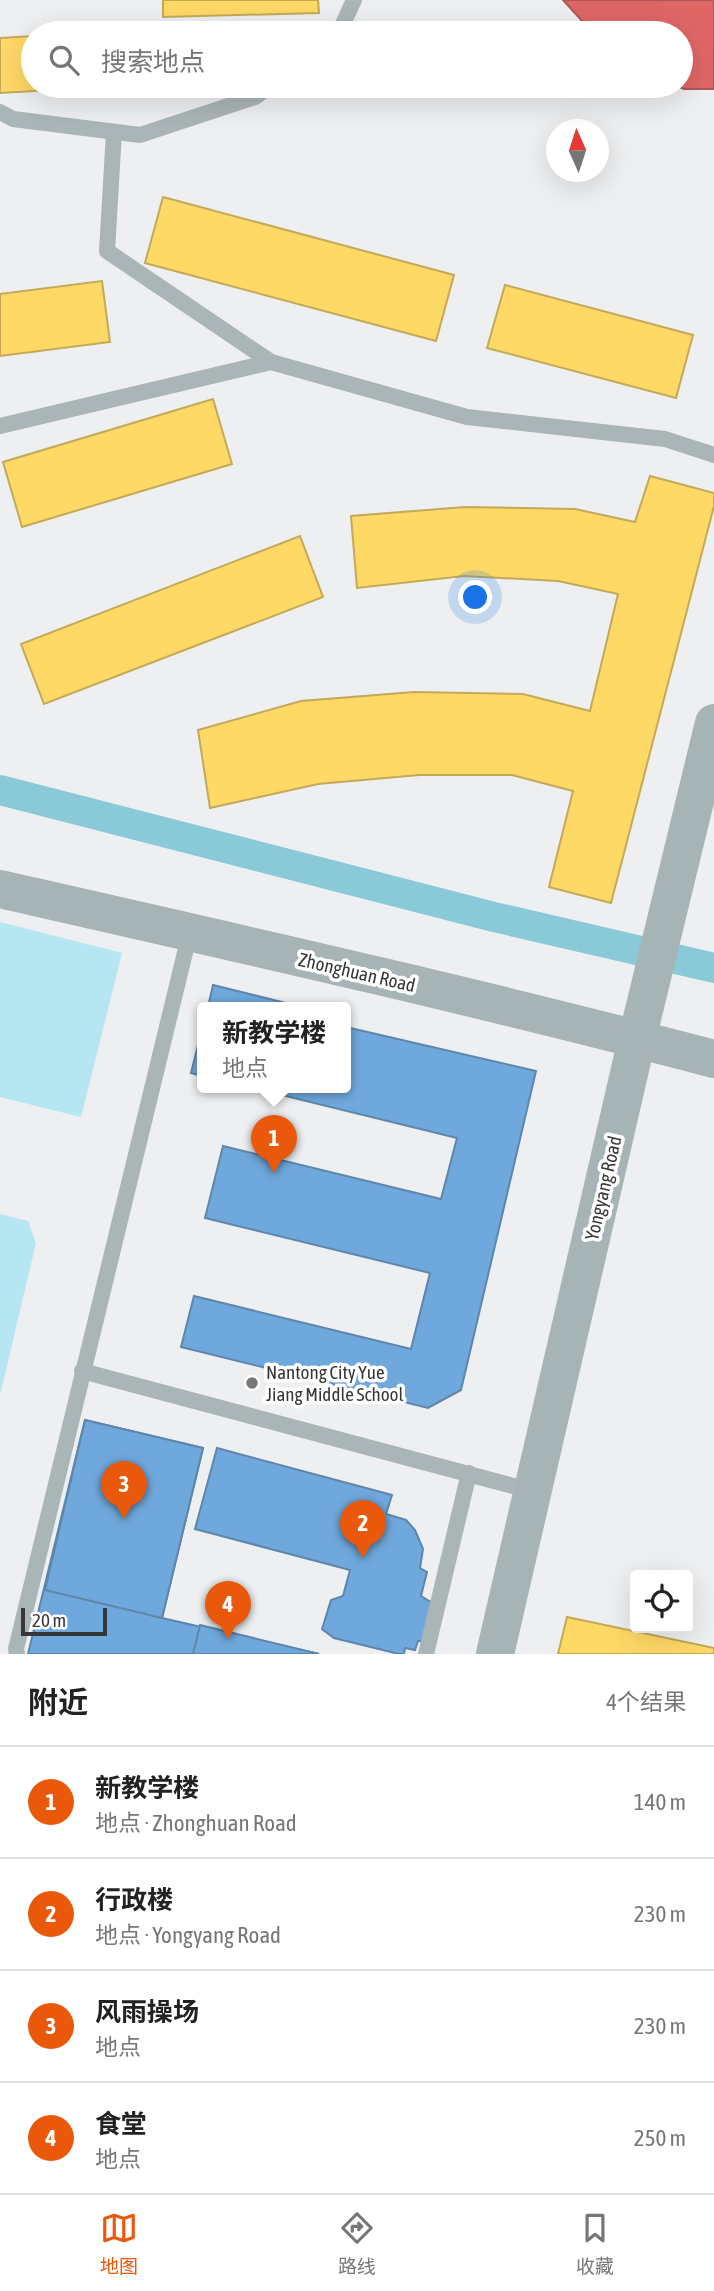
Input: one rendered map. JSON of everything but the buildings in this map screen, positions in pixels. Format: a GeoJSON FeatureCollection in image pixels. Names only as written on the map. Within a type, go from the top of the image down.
{"type":"FeatureCollection","features":[{"type":"Feature","properties":{"kind":"street","name":"Yongyang Road"},"geometry":{"type":"LineString","coordinates":[[495,1654],[640,1027],[714,723]]}},
{"type":"Feature","properties":{"kind":"street","name":"Zhonghuan Road"},"geometry":{"type":"LineString","coordinates":[[0,889],[640,1027],[714,1059]]}},
{"type":"Feature","properties":{"kind":"lane"},"geometry":{"type":"LineString","coordinates":[[344,21],[354,0]]}},
{"type":"Feature","properties":{"kind":"lane"},"geometry":{"type":"LineString","coordinates":[[0,112],[13,119],[140,135],[253,98]]}},
{"type":"Feature","properties":{"kind":"lane"},"geometry":{"type":"LineString","coordinates":[[114,132],[107,251],[271,362],[467,417],[665,439],[714,454]]}},
{"type":"Feature","properties":{"kind":"lane"},"geometry":{"type":"LineString","coordinates":[[0,426],[271,362]]}},
{"type":"Feature","properties":{"kind":"lane"},"geometry":{"type":"LineString","coordinates":[[17,1654],[82,1371],[190,932]]}},
{"type":"Feature","properties":{"kind":"lane"},"geometry":{"type":"LineString","coordinates":[[82,1371],[469,1472],[532,1491]]}},
{"type":"Feature","properties":{"kind":"lane"},"geometry":{"type":"LineString","coordinates":[[426,1654],[469,1472]]}},
{"type":"Feature","properties":{"kind":"shaded area"},"geometry":{"type":"Polygon","coordinates":[[[0,922],[122,953],[81,1117],[0,1097],[0,922]]]}},
{"type":"Feature","properties":{"kind":"shaded area"},"geometry":{"type":"Polygon","coordinates":[[[0,1214],[28,1221],[36,1243],[0,1395],[0,1214]]]}},
{"type":"Feature","properties":{"kind":"waterway"},"geometry":{"type":"LineString","coordinates":[[0,790],[494,917],[714,968]]}},
{"type":"Feature","properties":{"kind":"place","name":"新教学楼"},"geometry":{"type":"Point","coordinates":[274,1173]}},
{"type":"Feature","properties":{"kind":"place","name":"Nantong City Yue Jiang Middle School"},"geometry":{"type":"Point","coordinates":[252,1383]}},
{"type":"Feature","properties":{"kind":"place","name":"风雨操场"},"geometry":{"type":"Point","coordinates":[124,1519]}},
{"type":"Feature","properties":{"kind":"place","name":"行政楼"},"geometry":{"type":"Point","coordinates":[363,1558]}},
{"type":"Feature","properties":{"kind":"place","name":"食堂"},"geometry":{"type":"Point","coordinates":[228,1639]}}]}
